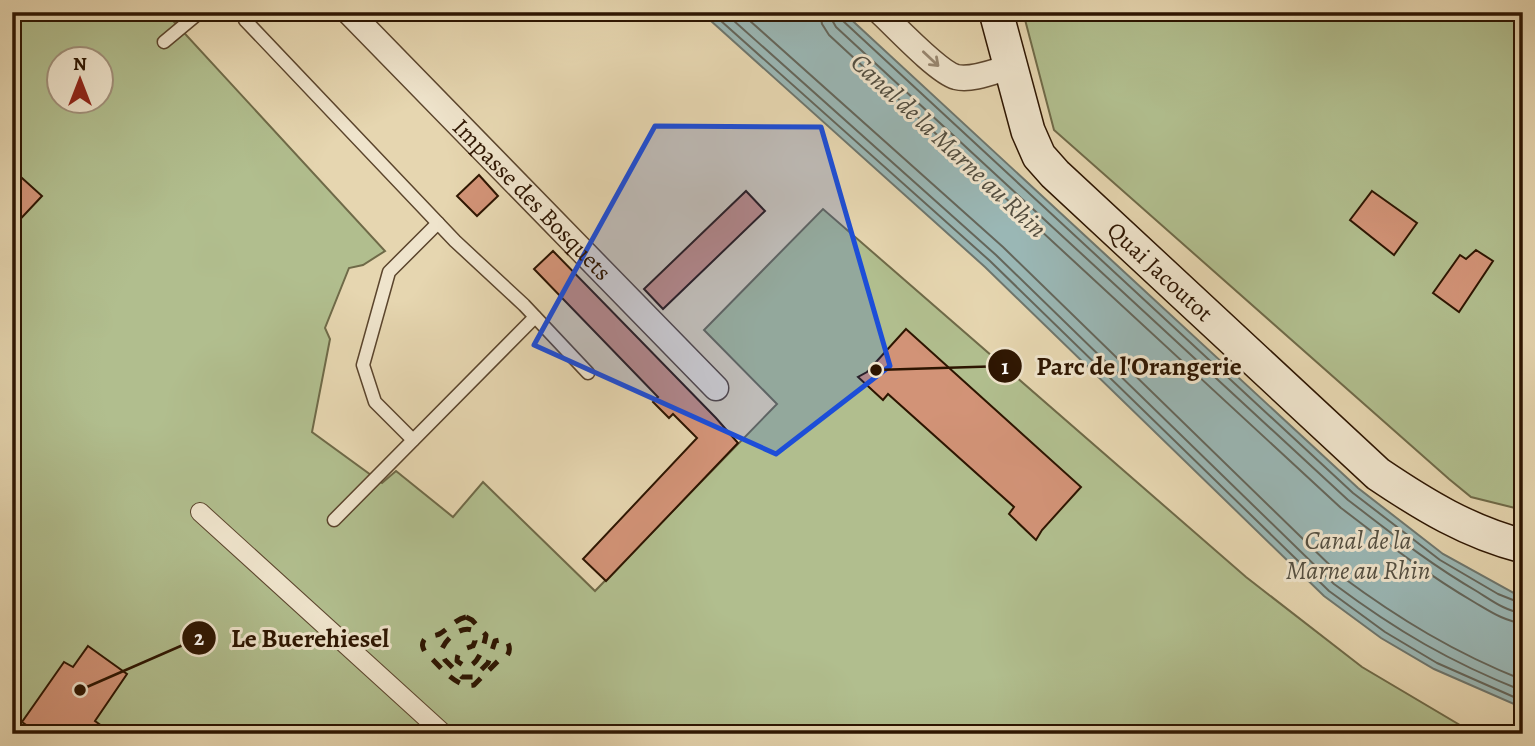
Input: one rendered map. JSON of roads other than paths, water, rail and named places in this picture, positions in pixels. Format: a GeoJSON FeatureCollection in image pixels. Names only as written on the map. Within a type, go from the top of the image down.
{"type":"FeatureCollection","features":[{"type":"Feature","properties":{"kind":"main road","name":"Quai Jacoutot"},"geometry":{"type":"LineString","coordinates":[[996,12],[1028,131],[1039,156],[1055,174],[1378,474],[1421,503],[1464,527],[1523,547]]}},
{"type":"Feature","properties":{"kind":"street"},"geometry":{"type":"LineString","coordinates":[[880,12],[941,68],[956,77],[975,76],[1010,67]]}},
{"type":"Feature","properties":{"kind":"street","name":"Impasse des Bosquets"},"geometry":{"type":"LineString","coordinates":[[350,13],[716,388]]}},
{"type":"Feature","properties":{"kind":"street"},"geometry":{"type":"LineString","coordinates":[[200,512],[444,734]]}},
{"type":"Feature","properties":{"kind":"lane"},"geometry":{"type":"LineString","coordinates":[[164,42],[200,12]]}},
{"type":"Feature","properties":{"kind":"lane"},"geometry":{"type":"LineString","coordinates":[[245,15],[438,223],[535,317],[588,373]]}},
{"type":"Feature","properties":{"kind":"lane"},"geometry":{"type":"LineString","coordinates":[[413,440],[375,402],[363,365],[389,272],[438,223]]}},
{"type":"Feature","properties":{"kind":"lane"},"geometry":{"type":"LineString","coordinates":[[334,520],[535,317]]}},
{"type":"Feature","properties":{"kind":"water","name":"Canal de la Marne au Rhin"},"geometry":{"type":"Polygon","coordinates":[[[701,12],[843,12],[1358,488],[1443,554],[1523,598],[1523,708],[1434,669],[1381,638],[1324,596],[985,267],[701,12]]]}},
{"type":"Feature","properties":{"kind":"railway"},"geometry":{"type":"LineString","coordinates":[[466,617],[486,635],[477,659],[466,667],[457,661],[460,652],[473,646],[475,641],[472,630],[462,630],[453,635],[441,651],[445,660],[462,677],[474,677],[488,663],[495,641],[505,639],[509,648],[506,657],[499,660],[474,685],[460,683],[454,679],[425,652],[423,646],[425,638],[439,634],[466,617]]}},
{"type":"Feature","properties":{"kind":"place","name":"Parc de l'Orangerie"},"geometry":{"type":"Point","coordinates":[876,370]}},
{"type":"Feature","properties":{"kind":"place","name":"Le Buerehiesel"},"geometry":{"type":"Point","coordinates":[80,690]}}]}
